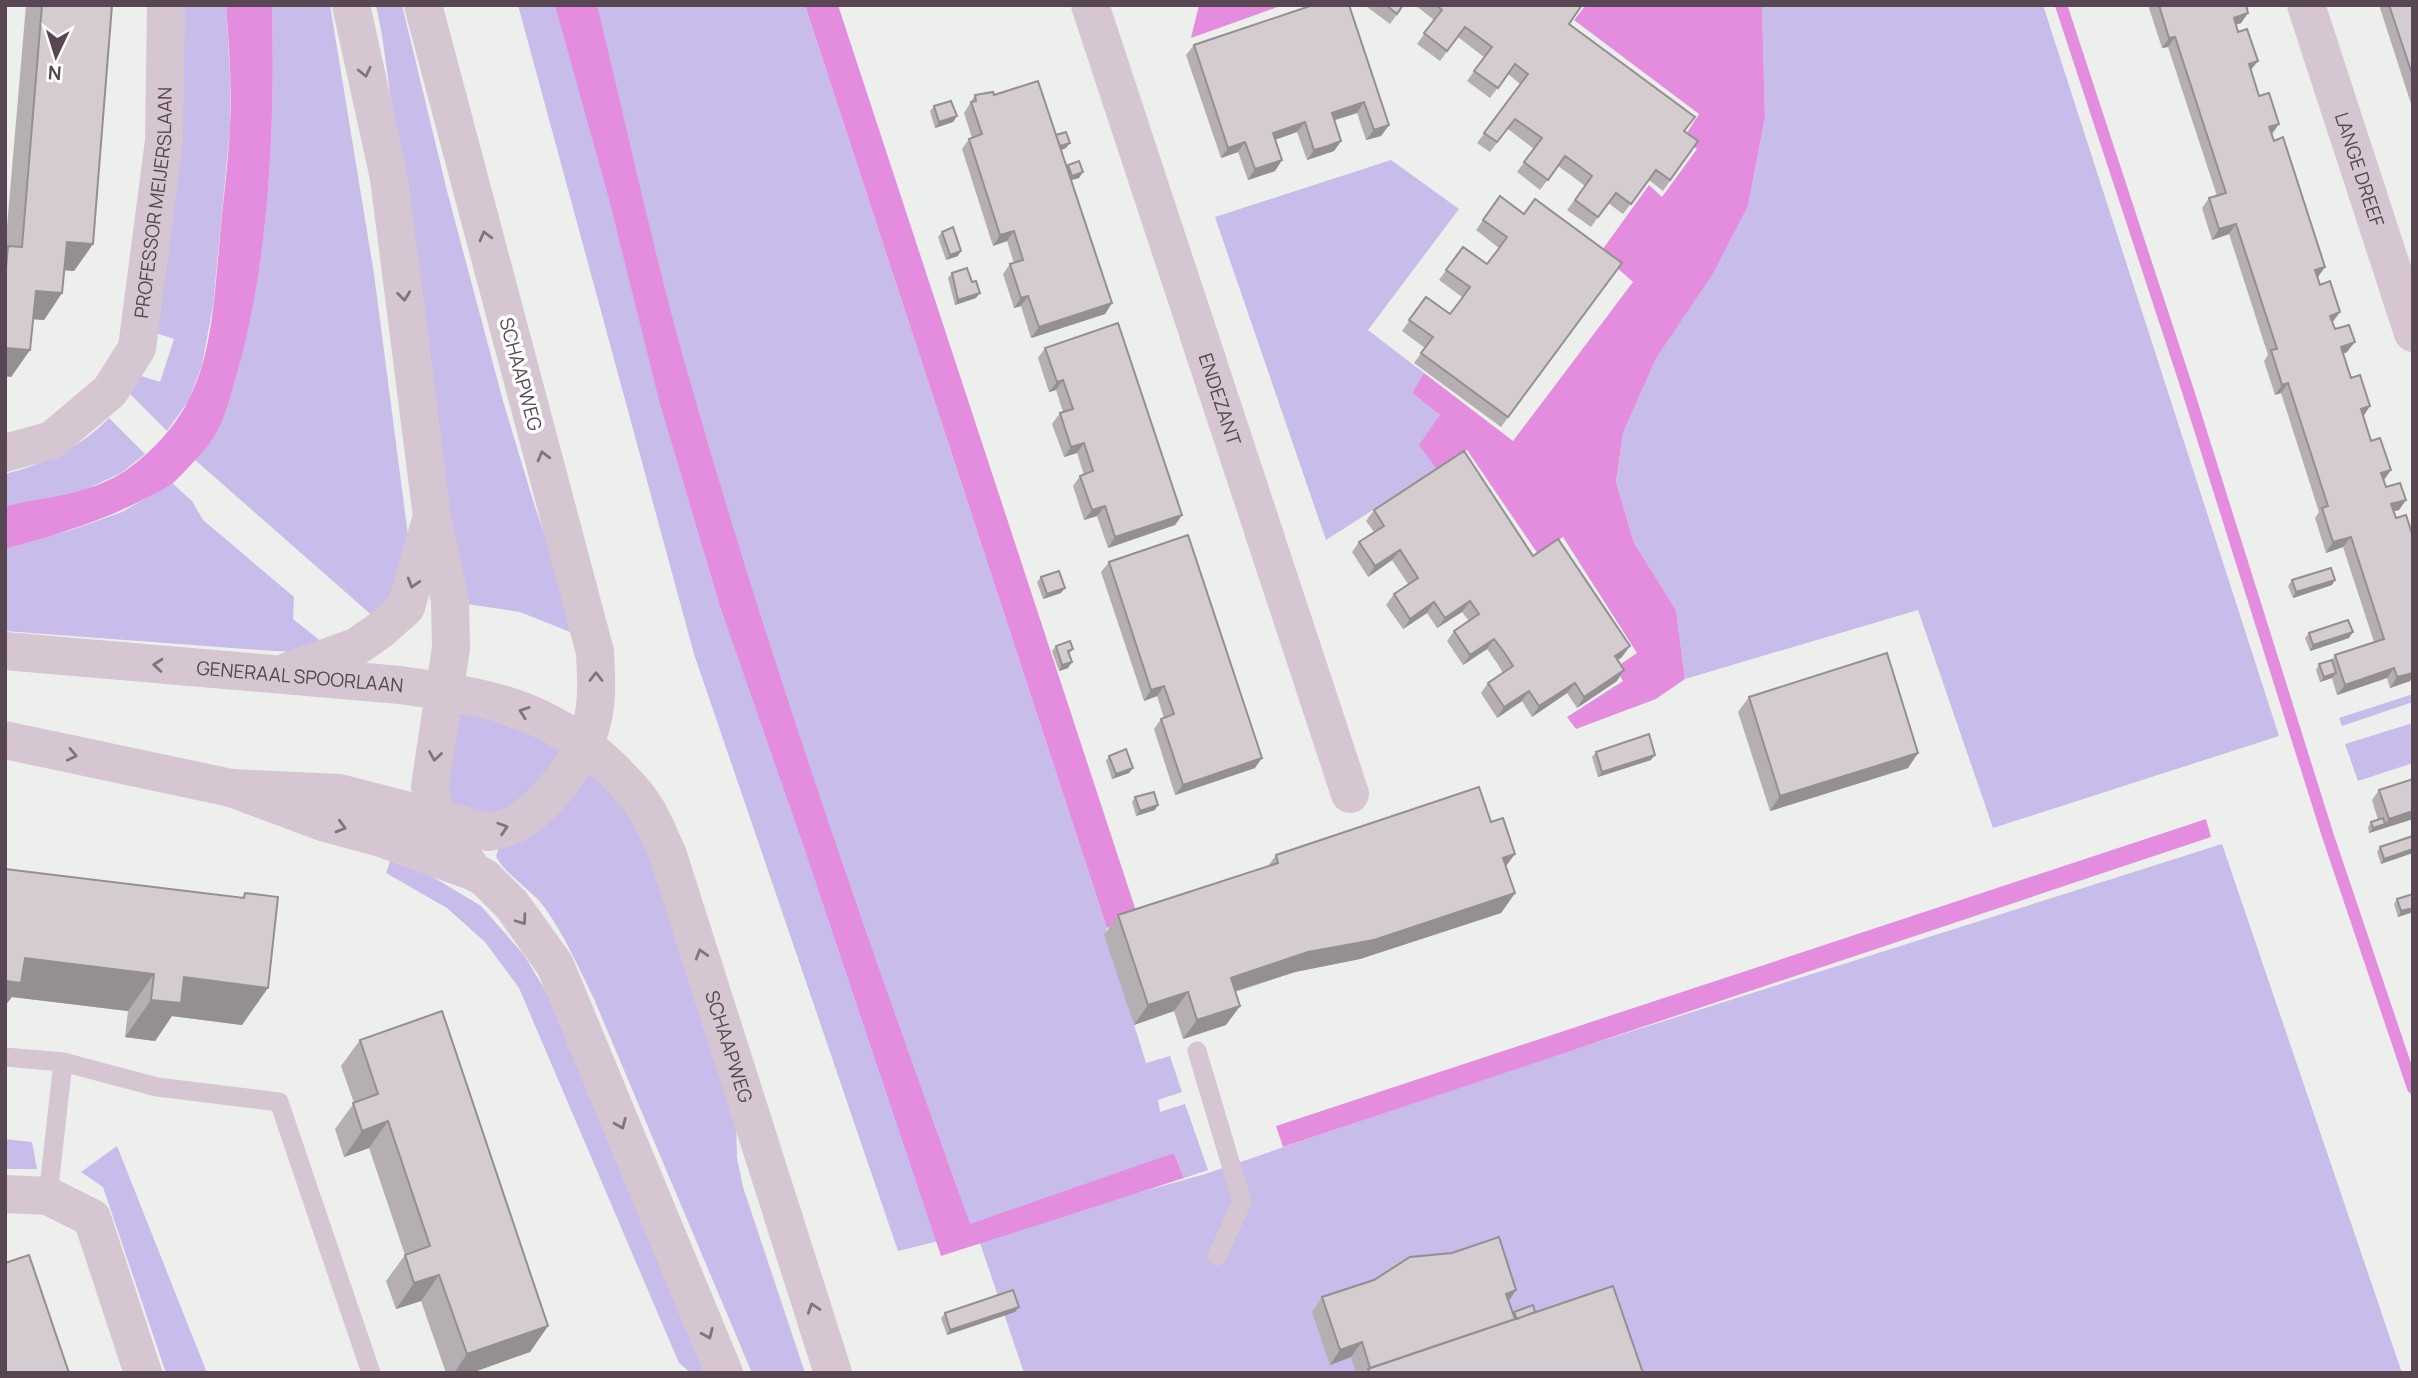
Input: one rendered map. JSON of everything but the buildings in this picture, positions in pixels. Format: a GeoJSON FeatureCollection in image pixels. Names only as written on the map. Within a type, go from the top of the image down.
{"type":"FeatureCollection","features":[{"type":"Feature","properties":{"kind":"street","name":"PROFESSOR MEIJERSLAAN"},"geometry":{"type":"LineString","coordinates":[[5,453],[52,440],[110,391],[137,348],[164,141],[166,5]]}},
{"type":"Feature","properties":{"kind":"street"},"geometry":{"type":"LineString","coordinates":[[351,5],[389,178],[432,517],[450,601],[451,648],[430,786],[437,820],[474,872]]}},
{"type":"Feature","properties":{"kind":"street","name":"SCHAAPWEG"},"geometry":{"type":"LineString","coordinates":[[231,788],[339,793],[489,832],[512,825],[534,811],[558,785],[584,743],[592,724],[595,704],[595,652],[423,5]]}},
{"type":"Feature","properties":{"kind":"street","name":"ENDEZANT"},"geometry":{"type":"LineString","coordinates":[[1090,5],[1350,794]]}},
{"type":"Feature","properties":{"kind":"street","name":"LANGE DREEF"},"geometry":{"type":"LineString","coordinates":[[2306,5],[2413,333]]}},
{"type":"Feature","properties":{"kind":"street"},"geometry":{"type":"LineString","coordinates":[[275,675],[356,647],[406,607],[432,517]]}},
{"type":"Feature","properties":{"kind":"street","name":"GENERAAL SPOORLAAN"},"geometry":{"type":"LineString","coordinates":[[5,651],[400,685],[484,698],[542,718],[584,743]]}},
{"type":"Feature","properties":{"kind":"street"},"geometry":{"type":"LineString","coordinates":[[5,740],[231,788],[326,823],[381,838],[485,878],[512,905],[555,965],[724,1373]]}},
{"type":"Feature","properties":{"kind":"street","name":"SCHAAPWEG"},"geometry":{"type":"LineString","coordinates":[[584,743],[630,786],[650,815],[668,855],[833,1373]]}},
{"type":"Feature","properties":{"kind":"street"},"geometry":{"type":"LineString","coordinates":[[5,1195],[48,1196],[92,1218],[143,1373]]}},
{"type":"Feature","properties":{"kind":"lane"},"geometry":{"type":"LineString","coordinates":[[1197,1051],[1242,1202],[1217,1256]]}},
{"type":"Feature","properties":{"kind":"lane"},"geometry":{"type":"LineString","coordinates":[[5,1057],[63,1062],[157,1087],[279,1102],[371,1373]]}},
{"type":"Feature","properties":{"kind":"lane"},"geometry":{"type":"LineString","coordinates":[[48,1196],[63,1062]]}},
{"type":"Feature","properties":{"kind":"shaded area"},"geometry":{"type":"Polygon","coordinates":[[[182,5],[226,5],[230,128],[213,306],[202,365],[189,400],[167,431],[126,390],[138,375],[160,382],[174,339],[156,333],[182,5]]]}},
{"type":"Feature","properties":{"kind":"shaded area"},"geometry":{"type":"Polygon","coordinates":[[[226,5],[272,5],[271,142],[264,236],[249,326],[228,406],[212,440],[167,487],[97,520],[5,549],[5,506],[80,491],[122,473],[142,458],[169,430],[197,382],[207,345],[213,306],[229,142],[231,112],[226,5]]]}},
{"type":"Feature","properties":{"kind":"shaded area"},"geometry":{"type":"Polygon","coordinates":[[[272,5],[330,5],[374,274],[410,551],[398,593],[375,618],[194,459],[210,442],[225,414],[249,325],[257,281],[264,235],[271,142],[272,5]]]}},
{"type":"Feature","properties":{"kind":"shaded area"},"geometry":{"type":"Polygon","coordinates":[[[376,5],[402,5],[447,191],[503,401],[534,504],[568,602],[575,634],[520,612],[461,603],[376,5]]]}},
{"type":"Feature","properties":{"kind":"shaded area"},"geometry":{"type":"Polygon","coordinates":[[[518,5],[805,5],[1107,928],[1106,934],[1146,1063],[1170,1056],[1182,1092],[1158,1100],[1160,1112],[1185,1104],[1208,1170],[1184,1178],[1174,1153],[951,1238],[898,1251],[694,654],[518,5]]]}},
{"type":"Feature","properties":{"kind":"shaded area"},"geometry":{"type":"Polygon","coordinates":[[[555,5],[597,5],[665,291],[722,491],[823,807],[970,1224],[1174,1153],[1184,1178],[941,1256],[720,606],[659,400],[609,199],[555,5]]]}},
{"type":"Feature","properties":{"kind":"shaded area"},"geometry":{"type":"Polygon","coordinates":[[[805,5],[838,5],[1138,917],[1107,928],[805,5]]]}},
{"type":"Feature","properties":{"kind":"shaded area"},"geometry":{"type":"Polygon","coordinates":[[[1199,5],[1283,5],[1191,38],[1199,5]]]}},
{"type":"Feature","properties":{"kind":"shaded area"},"geometry":{"type":"Polygon","coordinates":[[[1586,5],[1762,5],[1765,117],[1748,206],[1713,274],[1656,358],[1623,433],[1616,482],[1634,543],[1676,610],[1685,679],[1656,699],[1576,729],[1567,717],[1623,681],[1615,668],[1637,653],[1563,537],[1538,554],[1467,450],[1437,469],[1419,445],[1440,415],[1412,393],[1424,373],[1513,441],[1633,282],[1600,253],[1649,185],[1662,197],[1697,149],[1683,139],[1699,114],[1574,20],[1586,5]]]}},
{"type":"Feature","properties":{"kind":"shaded area"},"geometry":{"type":"Polygon","coordinates":[[[1762,5],[2043,5],[2279,736],[1993,828],[1918,610],[1685,679],[1676,610],[1634,543],[1616,483],[1623,433],[1656,357],[1713,274],[1748,206],[1765,117],[1762,5]]]}},
{"type":"Feature","properties":{"kind":"shaded area"},"geometry":{"type":"Polygon","coordinates":[[[1391,160],[1459,209],[1368,330],[1424,373],[1412,393],[1440,415],[1437,469],[1326,540],[1215,217],[1391,160]]]}},
{"type":"Feature","properties":{"kind":"shaded area"},"geometry":{"type":"Polygon","coordinates":[[[109,418],[145,454],[121,473],[78,493],[5,506],[5,474],[61,454],[98,429],[109,418]]]}},
{"type":"Feature","properties":{"kind":"shaded area"},"geometry":{"type":"Polygon","coordinates":[[[172,483],[192,501],[203,520],[294,597],[293,619],[328,647],[309,652],[274,651],[5,631],[5,549],[122,512],[172,483]]]}},
{"type":"Feature","properties":{"kind":"shaded area"},"geometry":{"type":"Polygon","coordinates":[[[2413,694],[2413,702],[2342,726],[2339,718],[2413,694]]]}},
{"type":"Feature","properties":{"kind":"shaded area"},"geometry":{"type":"Polygon","coordinates":[[[455,707],[563,746],[554,773],[498,819],[449,802],[442,781],[455,707]]]}},
{"type":"Feature","properties":{"kind":"shaded area"},"geometry":{"type":"Polygon","coordinates":[[[2413,723],[2413,763],[2358,781],[2345,744],[2413,723]]]}},
{"type":"Feature","properties":{"kind":"shaded area"},"geometry":{"type":"Polygon","coordinates":[[[580,769],[603,780],[646,839],[736,1121],[737,1158],[743,1187],[805,1373],[752,1373],[577,964],[545,908],[496,857],[499,847],[580,769]]]}},
{"type":"Feature","properties":{"kind":"shaded area"},"geometry":{"type":"Polygon","coordinates":[[[2206,819],[2211,837],[1283,1147],[1276,1126],[2206,819]]]}},
{"type":"Feature","properties":{"kind":"shaded area"},"geometry":{"type":"Polygon","coordinates":[[[2222,844],[2402,1373],[1024,1373],[978,1237],[1202,1175],[1519,1067],[2222,844]]]}},
{"type":"Feature","properties":{"kind":"shaded area"},"geometry":{"type":"Polygon","coordinates":[[[393,853],[481,906],[524,955],[554,1005],[709,1373],[691,1373],[679,1363],[519,988],[485,942],[447,908],[386,873],[393,853]]]}},
{"type":"Feature","properties":{"kind":"shaded area"},"geometry":{"type":"Polygon","coordinates":[[[5,1139],[32,1142],[37,1169],[5,1169],[5,1139]]]}},
{"type":"Feature","properties":{"kind":"shaded area"},"geometry":{"type":"Polygon","coordinates":[[[117,1146],[207,1373],[166,1373],[103,1187],[81,1172],[117,1146]]]}},
{"type":"Feature","properties":{"kind":"waterway"},"geometry":{"type":"LineString","coordinates":[[2061,5],[2188,391],[2328,836],[2413,1088]]}}]}
